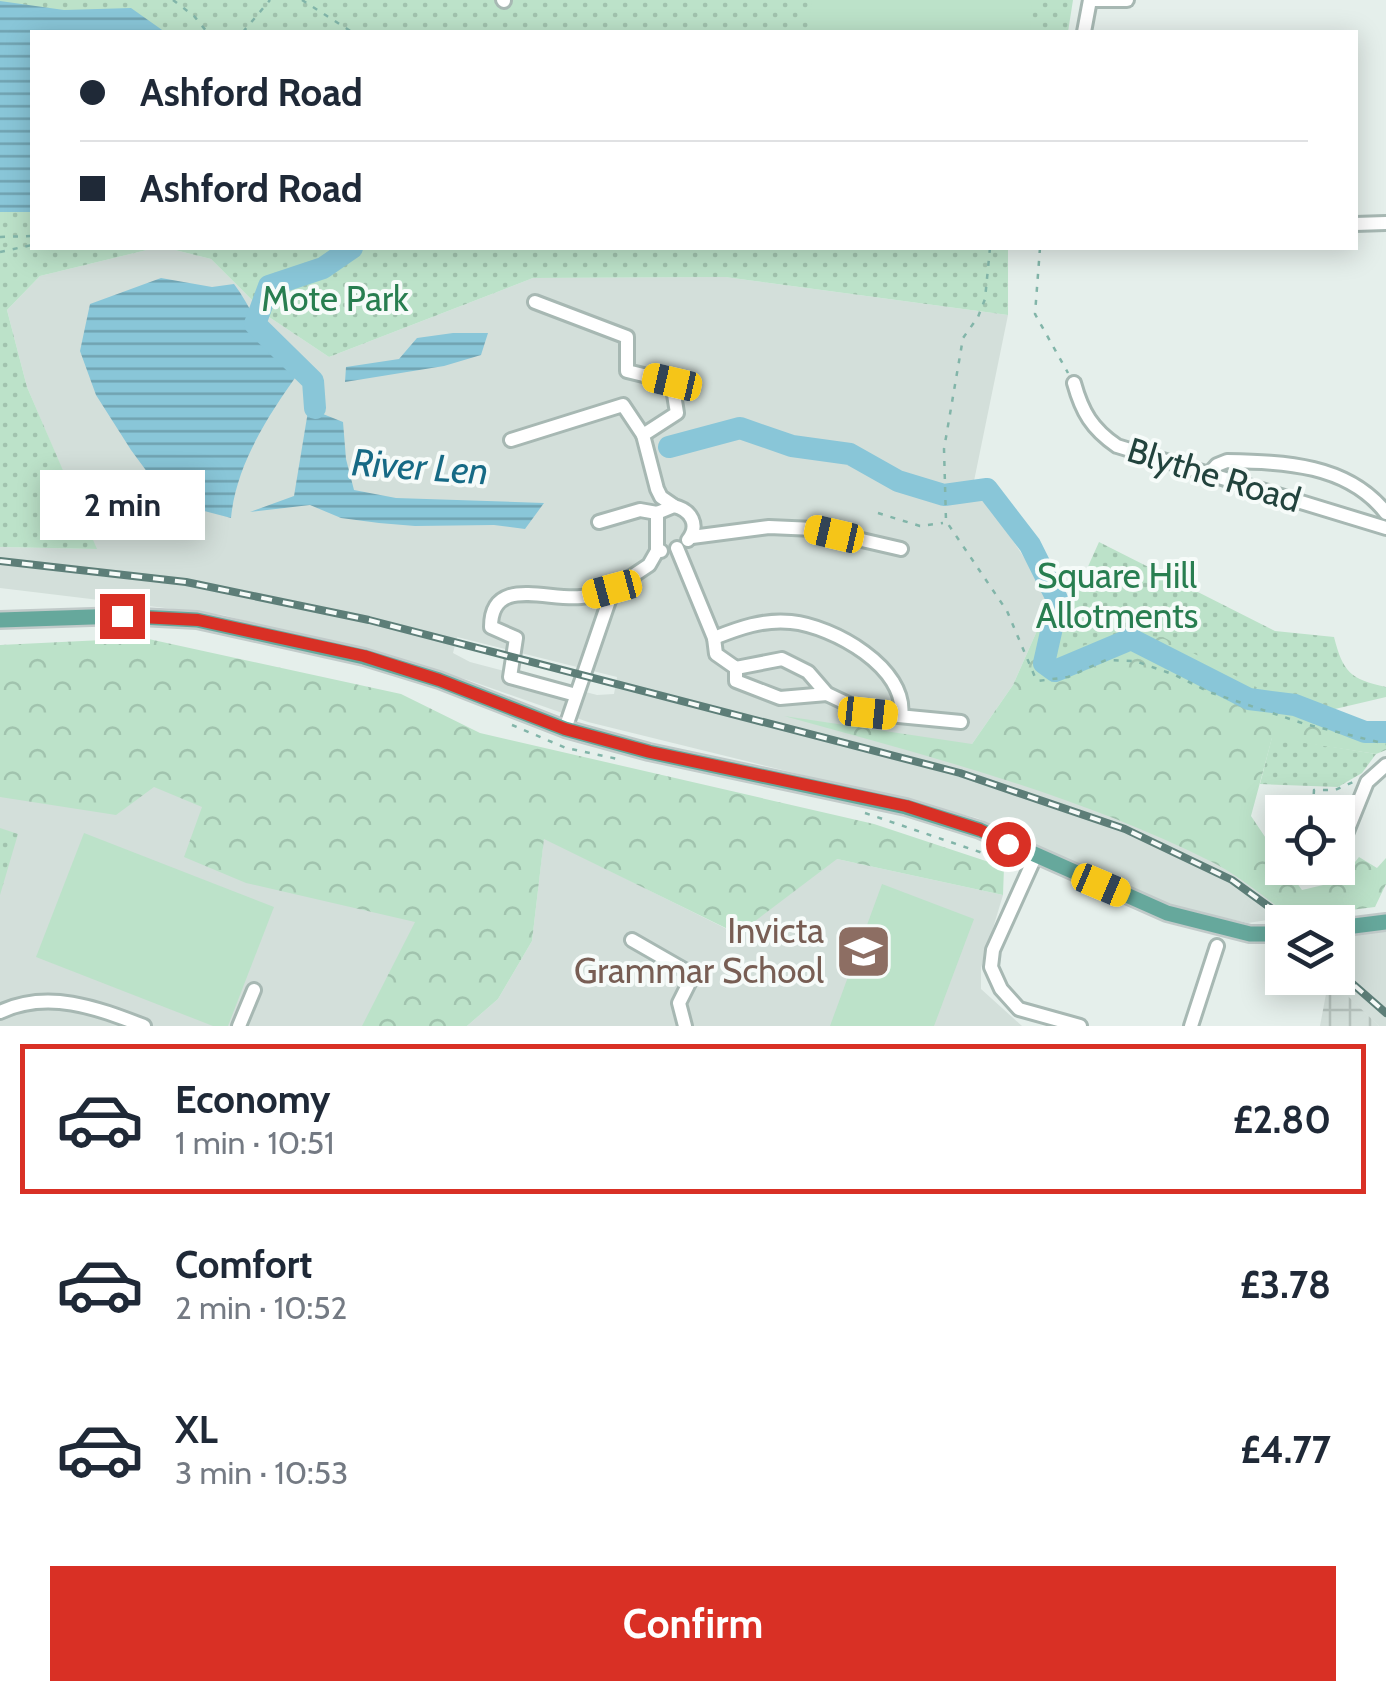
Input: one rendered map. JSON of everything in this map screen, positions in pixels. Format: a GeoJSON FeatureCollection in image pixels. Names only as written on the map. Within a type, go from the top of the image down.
{"type":"FeatureCollection","features":[{"type":"Feature","properties":{"kind":"main road"},"geometry":{"type":"LineString","coordinates":[[0,620],[122,616],[198,620],[364,656],[439,680],[565,729],[650,752],[906,806],[980,830],[1167,913],[1250,934],[1265,934]]}},
{"type":"Feature","properties":{"kind":"main road"},"geometry":{"type":"LineString","coordinates":[[1355,926],[1386,922]]}},
{"type":"Feature","properties":{"kind":"street"},"geometry":{"type":"LineString","coordinates":[[1084,30],[1090,0],[1127,0]]}},
{"type":"Feature","properties":{"kind":"street"},"geometry":{"type":"LineString","coordinates":[[1358,224],[1386,223]]}},
{"type":"Feature","properties":{"kind":"street"},"geometry":{"type":"LineString","coordinates":[[535,302],[628,337],[627,372],[672,382],[677,412],[643,435]]}},
{"type":"Feature","properties":{"kind":"street","name":"Blythe Road"},"geometry":{"type":"LineString","coordinates":[[1074,383],[1081,410],[1117,446],[1386,528]]}},
{"type":"Feature","properties":{"kind":"street"},"geometry":{"type":"LineString","coordinates":[[511,440],[623,406],[643,435],[661,497],[692,518],[692,537]]}},
{"type":"Feature","properties":{"kind":"street"},"geometry":{"type":"LineString","coordinates":[[1209,474],[1227,461],[1296,464],[1332,473],[1362,490],[1386,513]]}},
{"type":"Feature","properties":{"kind":"street"},"geometry":{"type":"LineString","coordinates":[[599,522],[640,510],[657,513],[674,506]]}},
{"type":"Feature","properties":{"kind":"street"},"geometry":{"type":"LineString","coordinates":[[576,695],[510,677],[516,638],[491,627],[491,612],[497,601],[512,595],[580,598],[612,589],[649,565],[657,552],[657,513]]}},
{"type":"Feature","properties":{"kind":"street"},"geometry":{"type":"LineString","coordinates":[[657,552],[677,548],[692,537],[769,528],[814,529],[901,549]]}},
{"type":"Feature","properties":{"kind":"street"},"geometry":{"type":"LineString","coordinates":[[677,548],[714,638],[716,654],[736,668],[782,659],[808,672],[828,694],[868,713],[961,722]]}},
{"type":"Feature","properties":{"kind":"street"},"geometry":{"type":"LineString","coordinates":[[565,729],[612,589]]}},
{"type":"Feature","properties":{"kind":"street"},"geometry":{"type":"LineString","coordinates":[[714,638],[746,625],[790,622],[826,631],[855,646],[888,672],[903,703],[901,716]]}},
{"type":"Feature","properties":{"kind":"street"},"geometry":{"type":"LineString","coordinates":[[736,668],[736,681],[780,698],[828,694]]}},
{"type":"Feature","properties":{"kind":"street"},"geometry":{"type":"LineString","coordinates":[[1355,812],[1367,782],[1386,765]]}},
{"type":"Feature","properties":{"kind":"street"},"geometry":{"type":"LineString","coordinates":[[1035,857],[993,950],[991,967],[1002,989],[1019,1009],[1080,1026]]}},
{"type":"Feature","properties":{"kind":"street"},"geometry":{"type":"LineString","coordinates":[[632,940],[694,976],[679,1003],[685,1026]]}},
{"type":"Feature","properties":{"kind":"street"},"geometry":{"type":"LineString","coordinates":[[1191,1026],[1217,946]]}},
{"type":"Feature","properties":{"kind":"street"},"geometry":{"type":"LineString","coordinates":[[239,1026],[254,990]]}},
{"type":"Feature","properties":{"kind":"street"},"geometry":{"type":"LineString","coordinates":[[0,1012],[18,1004],[55,1000],[100,1010],[144,1026]]}},
{"type":"Feature","properties":{"kind":"path"},"geometry":{"type":"LineString","coordinates":[[174,0],[205,30]]}},
{"type":"Feature","properties":{"kind":"path"},"geometry":{"type":"LineString","coordinates":[[245,30],[270,0]]}},
{"type":"Feature","properties":{"kind":"path"},"geometry":{"type":"LineString","coordinates":[[302,0],[349,30]]}},
{"type":"Feature","properties":{"kind":"path"},"geometry":{"type":"LineString","coordinates":[[0,237],[30,236]]}},
{"type":"Feature","properties":{"kind":"path"},"geometry":{"type":"LineString","coordinates":[[0,252],[30,245]]}},
{"type":"Feature","properties":{"kind":"path"},"geometry":{"type":"LineString","coordinates":[[990,250],[986,299],[963,338],[944,450],[946,521],[1007,611],[1038,680],[1068,677],[1106,660],[1135,662],[1305,724],[1386,744]]}},
{"type":"Feature","properties":{"kind":"path"},"geometry":{"type":"LineString","coordinates":[[1040,250],[1035,314],[1074,383]]}},
{"type":"Feature","properties":{"kind":"path"},"geometry":{"type":"LineString","coordinates":[[878,513],[920,526],[939,526],[946,521]]}},
{"type":"Feature","properties":{"kind":"path"},"geometry":{"type":"LineString","coordinates":[[1314,795],[1314,790],[1335,790],[1357,780]]}},
{"type":"Feature","properties":{"kind":"shaded area"},"geometry":{"type":"Polygon","coordinates":[[[147,250],[175,250],[211,259],[269,317],[329,357],[533,278],[725,277],[1008,315],[974,481],[1051,599],[1013,685],[972,744],[1303,905],[1265,905],[1265,920],[1248,923],[1172,906],[977,818],[588,722],[468,680],[223,615],[0,588],[0,547],[96,549],[27,387],[7,310],[40,276],[147,250]],[[457,637],[453,653],[470,662],[597,695],[614,694],[617,677],[457,637]]]}},
{"type":"Feature","properties":{"kind":"shaded area"},"geometry":{"type":"Polygon","coordinates":[[[0,663],[551,774],[430,1026],[0,1026],[0,663]]]}},
{"type":"Feature","properties":{"kind":"shaded area"},"geometry":{"type":"Polygon","coordinates":[[[544,838],[737,934],[803,846],[837,859],[1003,895],[981,968],[981,989],[1022,1026],[467,1026],[498,999],[532,941],[544,838]]]}},
{"type":"Feature","properties":{"kind":"shaded area"},"geometry":{"type":"Polygon","coordinates":[[[1386,928],[1386,1026],[1379,1026],[1346,995],[1355,995],[1355,933],[1386,928]]]}},
{"type":"Feature","properties":{"kind":"shaded area"},"geometry":{"type":"Polygon","coordinates":[[[1326,995],[1347,995],[1379,1026],[1320,1026],[1326,995]]]}},
{"type":"Feature","properties":{"kind":"green space"},"geometry":{"type":"Polygon","coordinates":[[[0,0],[1073,0],[1068,30],[30,30],[30,250],[147,250],[40,276],[7,310],[27,387],[97,549],[0,547],[0,0]]]}},
{"type":"Feature","properties":{"kind":"green space"},"geometry":{"type":"Polygon","coordinates":[[[812,0],[1028,0],[1032,5],[1030,30],[807,30],[812,0]]]}},
{"type":"Feature","properties":{"kind":"green space","name":"Mote Park"},"geometry":{"type":"Polygon","coordinates":[[[175,250],[1008,250],[1008,315],[725,277],[533,278],[329,357],[269,317],[211,259],[175,250]]]}},
{"type":"Feature","properties":{"kind":"green space","name":"Square Hill Allotments"},"geometry":{"type":"Polygon","coordinates":[[[1099,542],[1275,631],[1334,637],[1350,672],[1386,687],[1386,697],[1335,709],[1308,706],[1053,655],[1099,542]]]}},
{"type":"Feature","properties":{"kind":"green space"},"geometry":{"type":"Polygon","coordinates":[[[1051,599],[1073,600],[1054,655],[1119,634],[1163,637],[1325,724],[1386,736],[1386,750],[1376,754],[1272,738],[1251,816],[1265,837],[1265,885],[1298,885],[1302,890],[1355,885],[1355,862],[1359,857],[1377,868],[1386,858],[1386,884],[1375,907],[1276,905],[1221,867],[1107,816],[1001,778],[784,716],[972,744],[1013,685],[1051,599]]]}},
{"type":"Feature","properties":{"kind":"green space"},"geometry":{"type":"Polygon","coordinates":[[[144,638],[401,694],[480,733],[874,824],[1004,867],[1003,895],[837,859],[738,934],[544,839],[532,941],[498,999],[467,1026],[362,1026],[415,922],[246,883],[184,857],[202,807],[154,787],[116,815],[0,797],[0,645],[144,638]]]}},
{"type":"Feature","properties":{"kind":"green space"},"geometry":{"type":"Polygon","coordinates":[[[1272,737],[1376,754],[1362,773],[1338,787],[1260,784],[1272,737]]]}},
{"type":"Feature","properties":{"kind":"green space"},"geometry":{"type":"Polygon","coordinates":[[[0,828],[18,834],[0,895],[0,828]]]}},
{"type":"Feature","properties":{"kind":"green space"},"geometry":{"type":"Polygon","coordinates":[[[84,833],[274,907],[228,1026],[213,1026],[36,957],[84,833]]]}},
{"type":"Feature","properties":{"kind":"green space"},"geometry":{"type":"Polygon","coordinates":[[[882,884],[974,919],[934,1026],[830,1026],[882,884]]]}},
{"type":"Feature","properties":{"kind":"water"},"geometry":{"type":"Polygon","coordinates":[[[0,1],[64,10],[131,8],[162,30],[30,30],[30,212],[0,212],[0,1]]]}},
{"type":"Feature","properties":{"kind":"water"},"geometry":{"type":"Polygon","coordinates":[[[161,278],[212,287],[234,284],[268,338],[299,360],[300,371],[247,459],[231,518],[189,507],[156,484],[96,395],[80,351],[90,304],[161,278]]]}},
{"type":"Feature","properties":{"kind":"water"},"geometry":{"type":"Polygon","coordinates":[[[488,333],[481,355],[444,366],[345,382],[346,367],[399,359],[417,338],[488,333]]]}},
{"type":"Feature","properties":{"kind":"water"},"geometry":{"type":"Polygon","coordinates":[[[322,379],[318,412],[343,422],[354,490],[396,498],[544,503],[525,529],[379,523],[341,518],[310,505],[250,512],[294,496],[313,381],[322,379]]]}},
{"type":"Feature","properties":{"kind":"waterway","name":"River Len"},"geometry":{"type":"LineString","coordinates":[[315,408],[313,381],[255,324],[269,286],[323,268],[349,250]]}},
{"type":"Feature","properties":{"kind":"waterway","name":"River Len"},"geometry":{"type":"LineString","coordinates":[[669,447],[740,428],[792,446],[850,454],[898,481],[944,495],[987,489],[1030,545],[1058,601],[1044,663],[1055,671],[1131,639],[1249,699],[1295,705],[1365,732],[1386,732]]}},
{"type":"Feature","properties":{"kind":"railway"},"geometry":{"type":"LineString","coordinates":[[0,561],[186,582],[369,620],[960,773],[1125,829],[1232,880],[1267,905]]}},
{"type":"Feature","properties":{"kind":"railway"},"geometry":{"type":"LineString","coordinates":[[1355,986],[1386,1013]]}},
{"type":"Feature","properties":{"kind":"place","name":"Invicta Grammar School"},"geometry":{"type":"Point","coordinates":[863,951]}},
{"type":"Feature","properties":{"kind":"route"},"geometry":{"type":"LineString","coordinates":[[122,616],[198,620],[364,656],[439,680],[565,729],[650,752],[906,806],[980,830],[1008,844]]}}]}
